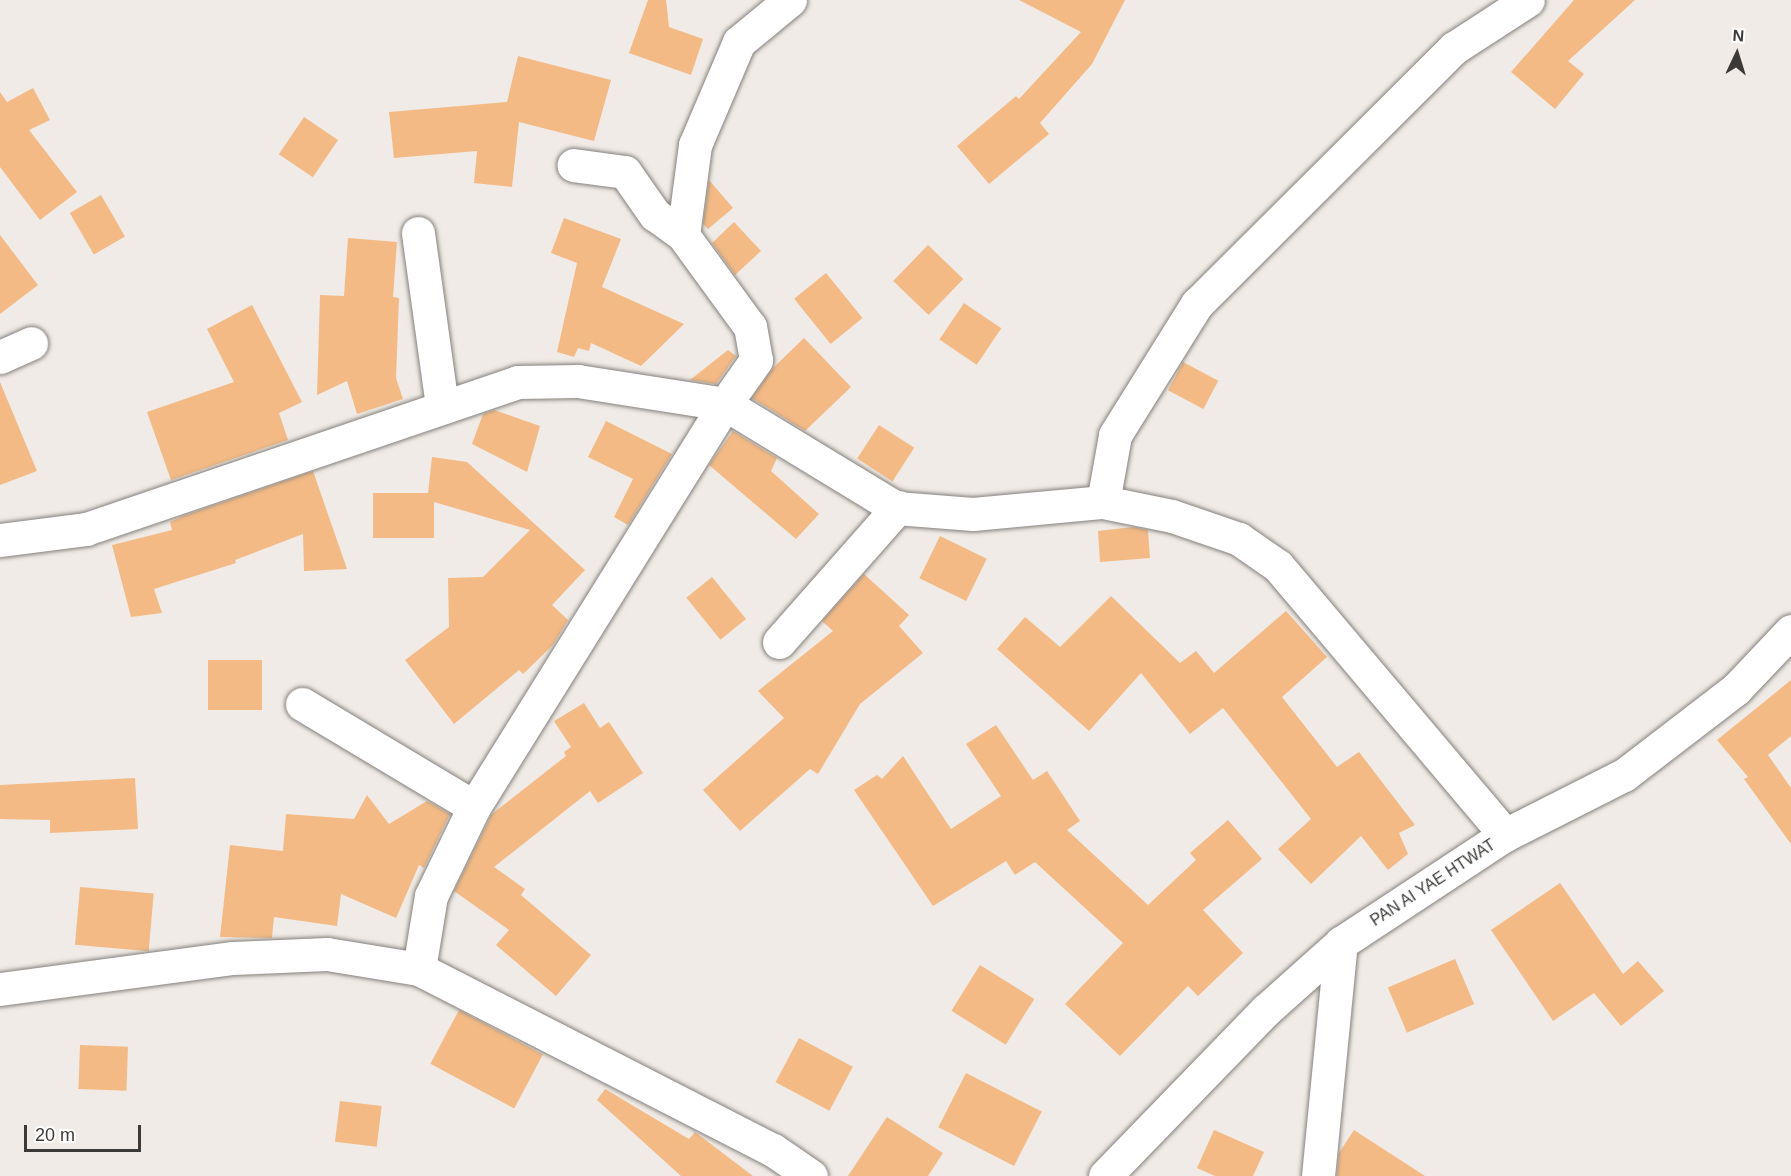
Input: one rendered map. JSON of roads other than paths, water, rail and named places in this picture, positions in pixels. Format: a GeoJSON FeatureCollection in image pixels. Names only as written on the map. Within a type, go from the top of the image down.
{"type":"FeatureCollection","features":[{"type":"Feature","properties":{"kind":"street"},"geometry":{"type":"LineString","coordinates":[[683,235],[695,145],[739,42],[790,0]]}},
{"type":"Feature","properties":{"kind":"street"},"geometry":{"type":"LineString","coordinates":[[1103,502],[1115,435],[1197,304],[1454,48],[1528,0]]}},
{"type":"Feature","properties":{"kind":"street"},"geometry":{"type":"LineString","coordinates":[[419,969],[431,896],[474,807],[724,404],[756,360],[750,327],[683,235],[655,215],[625,172],[573,165]]}},
{"type":"Feature","properties":{"kind":"street"},"geometry":{"type":"LineString","coordinates":[[418,233],[442,407]]}},
{"type":"Feature","properties":{"kind":"street"},"geometry":{"type":"LineString","coordinates":[[0,357],[31,343]]}},
{"type":"Feature","properties":{"kind":"street"},"geometry":{"type":"LineString","coordinates":[[0,540],[86,529],[518,382],[578,381],[724,404],[898,507],[973,514],[1103,502],[1172,516],[1239,538],[1278,566],[1505,835]]}},
{"type":"Feature","properties":{"kind":"street"},"geometry":{"type":"LineString","coordinates":[[779,642],[898,507]]}},
{"type":"Feature","properties":{"kind":"street","name":"PAN AI YAE HTWAT"},"geometry":{"type":"LineString","coordinates":[[1105,1176],[1266,1010],[1341,943],[1505,835],[1624,775],[1736,689],[1791,631]]}},
{"type":"Feature","properties":{"kind":"street"},"geometry":{"type":"LineString","coordinates":[[302,704],[474,807]]}},
{"type":"Feature","properties":{"kind":"street"},"geometry":{"type":"LineString","coordinates":[[1318,1176],[1341,943]]}},
{"type":"Feature","properties":{"kind":"street"},"geometry":{"type":"LineString","coordinates":[[0,989],[233,958],[327,954],[419,969],[773,1150],[811,1176]]}}]}
